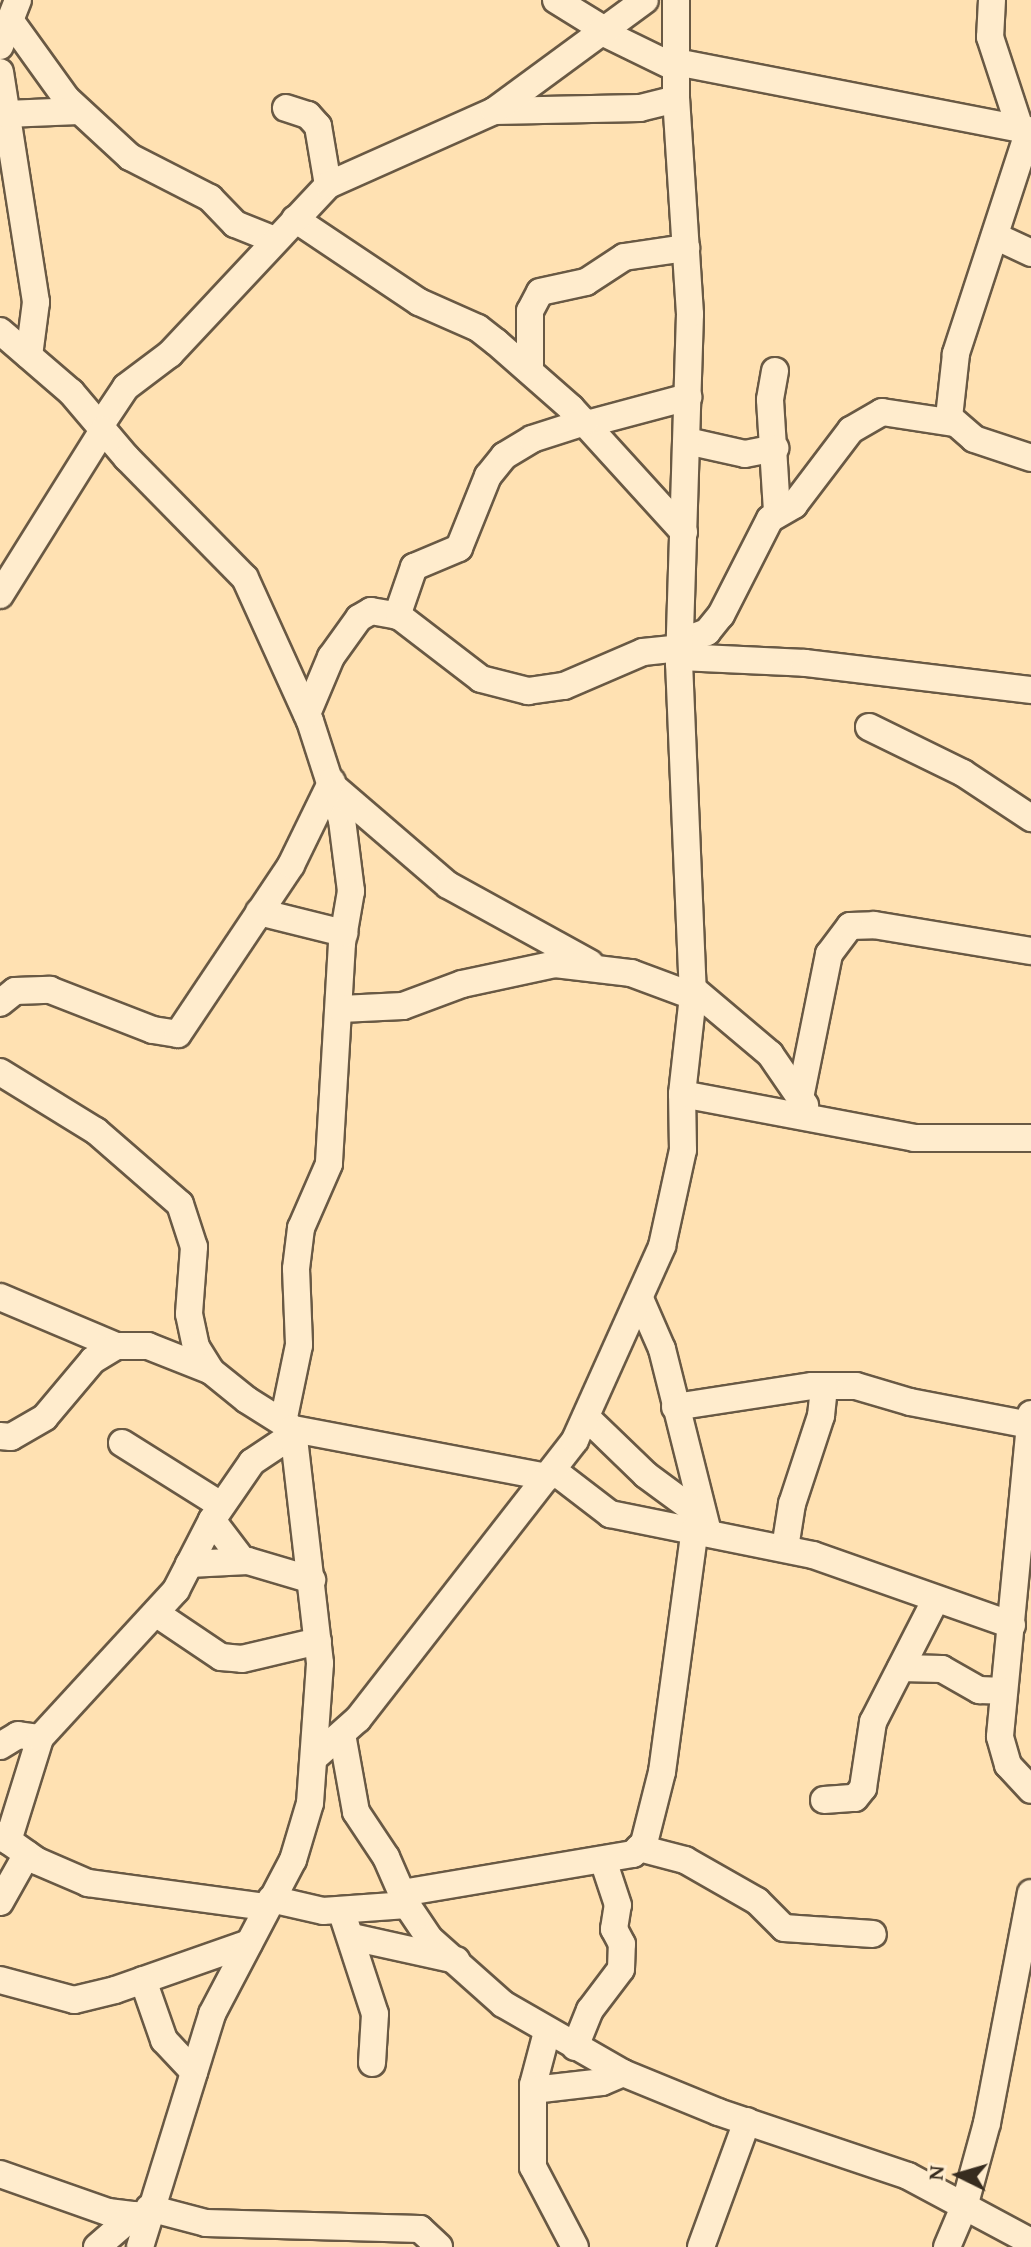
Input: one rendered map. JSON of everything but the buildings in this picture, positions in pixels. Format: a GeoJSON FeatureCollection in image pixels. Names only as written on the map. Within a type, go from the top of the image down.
{"type":"FeatureCollection","features":[{"type":"Feature","properties":{"kind":"street"},"geometry":{"type":"LineString","coordinates":[[556,0],[601,30],[676,65],[1026,130]]}},
{"type":"Feature","properties":{"kind":"street"},"geometry":{"type":"LineString","coordinates":[[0,595],[126,387],[170,354],[328,185],[494,111],[645,0]]}},
{"type":"Feature","properties":{"kind":"street"},"geometry":{"type":"LineString","coordinates":[[314,1758],[342,1734],[551,1474],[586,1417],[641,1301],[662,1246],[683,1150],[682,1094],[693,992],[680,649],[688,397],[686,248],[676,99],[676,0]]}},
{"type":"Feature","properties":{"kind":"street"},"geometry":{"type":"LineString","coordinates":[[992,0],[990,37],[1026,130],[950,377],[949,417],[974,439],[1031,458]]}},
{"type":"Feature","properties":{"kind":"street"},"geometry":{"type":"LineString","coordinates":[[0,46],[15,6]]}},
{"type":"Feature","properties":{"kind":"street"},"geometry":{"type":"LineString","coordinates":[[15,6],[79,111],[130,157],[210,198],[235,224],[275,240]]}},
{"type":"Feature","properties":{"kind":"street"},"geometry":{"type":"LineString","coordinates":[[0,72],[36,302],[29,356]]}},
{"type":"Feature","properties":{"kind":"street"},"geometry":{"type":"LineString","coordinates":[[494,111],[640,108],[676,99]]}},
{"type":"Feature","properties":{"kind":"street"},"geometry":{"type":"LineString","coordinates":[[286,108],[308,115],[318,126],[328,185]]}},
{"type":"Feature","properties":{"kind":"street"},"geometry":{"type":"LineString","coordinates":[[4,112],[79,111]]}},
{"type":"Feature","properties":{"kind":"street"},"geometry":{"type":"LineString","coordinates":[[295,219],[419,302],[478,328],[586,423],[684,532]]}},
{"type":"Feature","properties":{"kind":"street"},"geometry":{"type":"LineString","coordinates":[[995,236],[1031,253]]}},
{"type":"Feature","properties":{"kind":"street"},"geometry":{"type":"LineString","coordinates":[[530,371],[530,311],[540,292],[586,282],[624,257],[686,248]]}},
{"type":"Feature","properties":{"kind":"street"},"geometry":{"type":"LineString","coordinates":[[0,331],[101,428],[245,578],[307,714],[333,784],[350,863],[329,1164],[301,1228],[296,1269],[299,1345],[290,1428],[318,1641],[314,1758],[302,1832],[212,2014],[143,2213],[140,2247]]}},
{"type":"Feature","properties":{"kind":"street"},"geometry":{"type":"LineString","coordinates":[[680,649],[707,632],[721,615],[777,512],[770,400],[775,371]]}},
{"type":"Feature","properties":{"kind":"street"},"geometry":{"type":"LineString","coordinates":[[397,616],[414,567],[459,548],[488,476],[504,456],[532,439],[688,397]]}},
{"type":"Feature","properties":{"kind":"street"},"geometry":{"type":"LineString","coordinates":[[777,512],[794,505],[851,430],[867,418],[898,413],[955,423]]}},
{"type":"Feature","properties":{"kind":"street"},"geometry":{"type":"LineString","coordinates":[[687,441],[745,454],[775,448]]}},
{"type":"Feature","properties":{"kind":"street"},"geometry":{"type":"LineString","coordinates":[[307,714],[331,657],[359,618],[385,610],[397,616],[467,672],[528,691],[564,686],[643,652],[680,649],[712,655],[805,663],[890,677],[1031,690]]}},
{"type":"Feature","properties":{"kind":"street"},"geometry":{"type":"LineString","coordinates":[[869,727],[963,773],[1031,818]]}},
{"type":"Feature","properties":{"kind":"street"},"geometry":{"type":"LineString","coordinates":[[0,1003],[15,991],[50,990],[153,1030],[178,1034],[291,865],[333,784]]}},
{"type":"Feature","properties":{"kind":"street"},"geometry":{"type":"LineString","coordinates":[[333,784],[448,885],[597,967]]}},
{"type":"Feature","properties":{"kind":"street"},"geometry":{"type":"LineString","coordinates":[[259,912],[344,933]]}},
{"type":"Feature","properties":{"kind":"street"},"geometry":{"type":"LineString","coordinates":[[806,1108],[829,954],[850,926],[874,925],[1031,951]]}},
{"type":"Feature","properties":{"kind":"street"},"geometry":{"type":"LineString","coordinates":[[341,1009],[403,1006],[462,984],[555,964],[631,973],[693,992],[770,1054],[806,1108]]}},
{"type":"Feature","properties":{"kind":"street"},"geometry":{"type":"LineString","coordinates":[[0,1072],[96,1131],[180,1204],[194,1247],[189,1314],[196,1347],[211,1371]]}},
{"type":"Feature","properties":{"kind":"street"},"geometry":{"type":"LineString","coordinates":[[682,1094],[806,1108],[914,1138],[1031,1138]]}},
{"type":"Feature","properties":{"kind":"street"},"geometry":{"type":"LineString","coordinates":[[0,1297],[116,1346],[148,1346],[211,1371],[290,1428],[551,1474],[600,1510],[702,1526],[785,1548],[1012,1625]]}},
{"type":"Feature","properties":{"kind":"street"},"geometry":{"type":"LineString","coordinates":[[12,1844],[88,1883],[223,1901],[341,1910],[633,1854],[639,1848],[657,1802],[702,1526],[662,1349],[641,1301]]}},
{"type":"Feature","properties":{"kind":"street"},"geometry":{"type":"LineString","coordinates":[[0,1436],[11,1437],[45,1417],[93,1360],[116,1346]]}},
{"type":"Feature","properties":{"kind":"street"},"geometry":{"type":"LineString","coordinates":[[675,1407],[824,1386],[856,1386],[910,1402],[1030,1425]]}},
{"type":"Feature","properties":{"kind":"street"},"geometry":{"type":"LineString","coordinates":[[785,1548],[792,1504],[821,1416],[824,1386]]}},
{"type":"Feature","properties":{"kind":"street"},"geometry":{"type":"LineString","coordinates":[[1031,1414],[1012,1625],[1013,1681],[1000,1737],[1008,1765],[1031,1790]]}},
{"type":"Feature","properties":{"kind":"street"},"geometry":{"type":"LineString","coordinates":[[586,1417],[702,1526]]}},
{"type":"Feature","properties":{"kind":"street"},"geometry":{"type":"LineString","coordinates":[[0,1902],[40,1738],[157,1614],[217,1513],[252,1462],[290,1428]]}},
{"type":"Feature","properties":{"kind":"street"},"geometry":{"type":"LineString","coordinates":[[122,1443],[217,1513],[243,1561]]}},
{"type":"Feature","properties":{"kind":"street"},"geometry":{"type":"LineString","coordinates":[[189,1564],[243,1561],[312,1580]]}},
{"type":"Feature","properties":{"kind":"street"},"geometry":{"type":"LineString","coordinates":[[824,1800],[855,1798],[863,1788],[873,1722],[936,1599]]}},
{"type":"Feature","properties":{"kind":"street"},"geometry":{"type":"LineString","coordinates":[[157,1614],[221,1657],[242,1659],[318,1641]]}},
{"type":"Feature","properties":{"kind":"street"},"geometry":{"type":"LineString","coordinates":[[901,1668],[942,1669],[979,1690],[1013,1681]]}},
{"type":"Feature","properties":{"kind":"street"},"geometry":{"type":"LineString","coordinates":[[342,1734],[356,1812],[404,1899],[429,1938],[503,2004],[623,2073],[747,2121],[908,2176],[1031,2242]]}},
{"type":"Feature","properties":{"kind":"street"},"geometry":{"type":"LineString","coordinates":[[0,1746],[18,1735],[40,1738]]}},
{"type":"Feature","properties":{"kind":"street"},"geometry":{"type":"LineString","coordinates":[[639,1848],[685,1860],[757,1901],[784,1928],[873,1934]]}},
{"type":"Feature","properties":{"kind":"street"},"geometry":{"type":"LineString","coordinates":[[575,2047],[590,2010],[621,1969],[622,1944],[614,1929],[618,1905],[603,1860]]}},
{"type":"Feature","properties":{"kind":"street"},"geometry":{"type":"LineString","coordinates":[[947,2247],[964,2207],[1023,1983],[1031,1893]]}},
{"type":"Feature","properties":{"kind":"street"},"geometry":{"type":"LineString","coordinates":[[223,1901],[245,1944]]}},
{"type":"Feature","properties":{"kind":"street"},"geometry":{"type":"LineString","coordinates":[[341,1910],[352,1937],[378,2028],[372,2063]]}},
{"type":"Feature","properties":{"kind":"street"},"geometry":{"type":"LineString","coordinates":[[352,1937],[456,1960]]}},
{"type":"Feature","properties":{"kind":"street"},"geometry":{"type":"LineString","coordinates":[[0,1980],[74,2000],[143,1980],[245,1944]]}},
{"type":"Feature","properties":{"kind":"street"},"geometry":{"type":"LineString","coordinates":[[143,1980],[164,2040],[194,2072]]}},
{"type":"Feature","properties":{"kind":"street"},"geometry":{"type":"LineString","coordinates":[[547,2032],[533,2090],[533,2167],[575,2247]]}},
{"type":"Feature","properties":{"kind":"street"},"geometry":{"type":"LineString","coordinates":[[533,2090],[602,2082],[623,2073]]}},
{"type":"Feature","properties":{"kind":"street"},"geometry":{"type":"LineString","coordinates":[[701,2247],[747,2121]]}},
{"type":"Feature","properties":{"kind":"street"},"geometry":{"type":"LineString","coordinates":[[0,2174],[143,2213],[206,2223],[420,2229],[439,2247]]}},
{"type":"Feature","properties":{"kind":"street"},"geometry":{"type":"LineString","coordinates":[[97,2247],[143,2213]]}}]}
